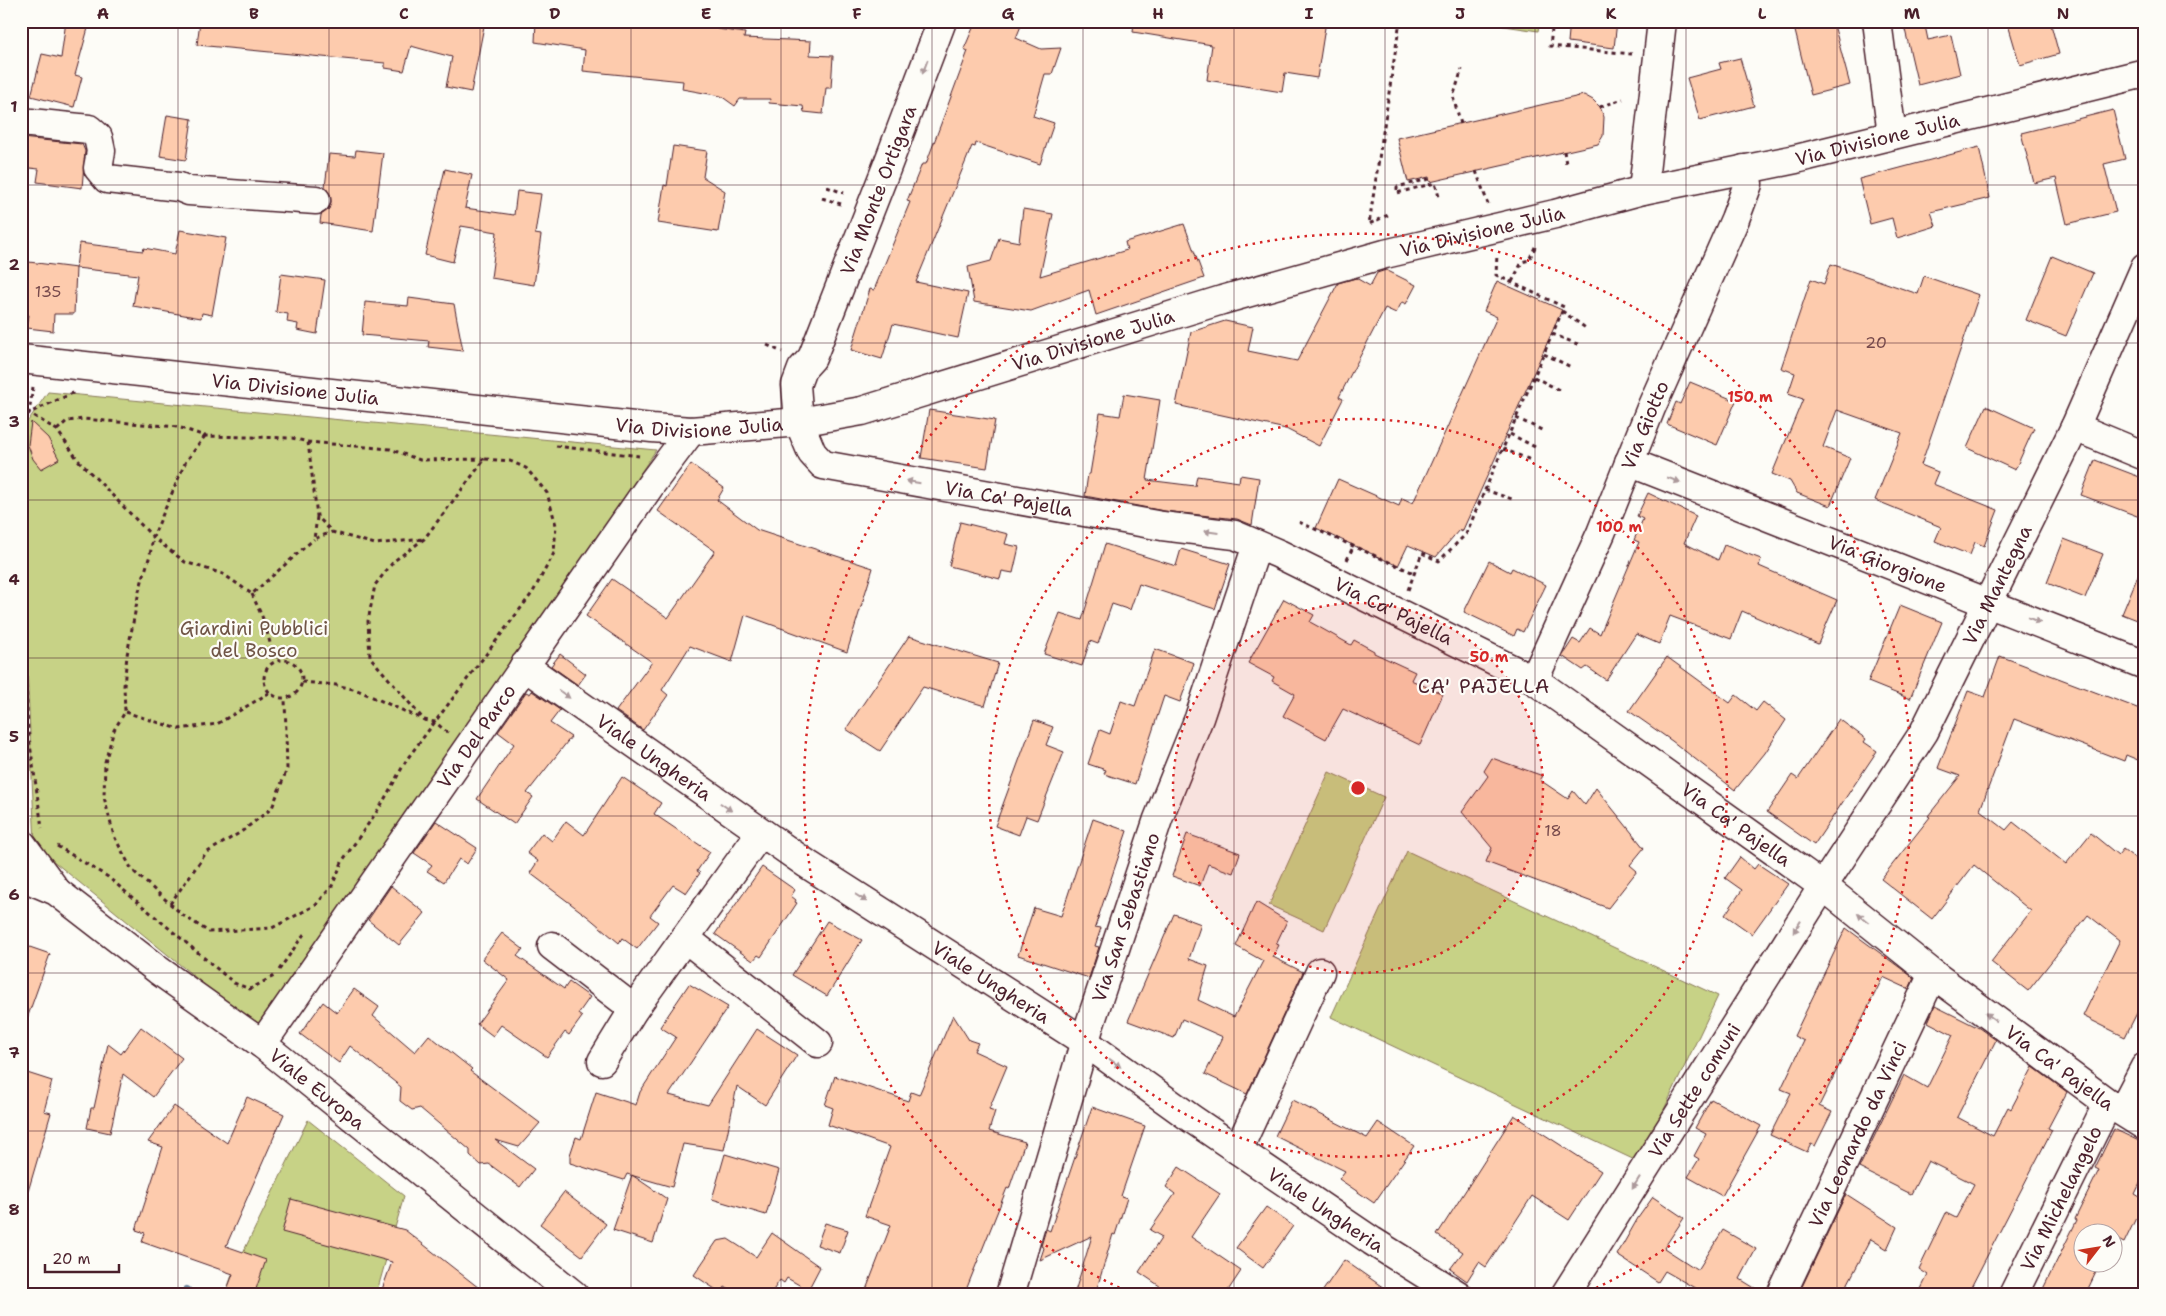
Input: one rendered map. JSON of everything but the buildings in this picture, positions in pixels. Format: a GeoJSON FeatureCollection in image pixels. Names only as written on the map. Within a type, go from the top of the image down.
{"type":"FeatureCollection","features":[{"type":"Feature","properties":{"kind":"street","name":"Via Monte Ortigara"},"geometry":{"type":"LineString","coordinates":[[799,422],[796,385],[802,370],[812,358],[942,21]]}},
{"type":"Feature","properties":{"kind":"street"},"geometry":{"type":"LineString","coordinates":[[1643,190],[1662,21]]}},
{"type":"Feature","properties":{"kind":"street"},"geometry":{"type":"LineString","coordinates":[[1877,21],[1892,135]]}},
{"type":"Feature","properties":{"kind":"street","name":"Via Divisione Julia"},"geometry":{"type":"LineString","coordinates":[[28,369],[691,430],[799,422],[862,411],[1222,300],[1384,254],[1488,230],[1643,190],[1744,168],[1796,159],[2145,73]]}},
{"type":"Feature","properties":{"kind":"street"},"geometry":{"type":"LineString","coordinates":[[21,122],[89,129],[98,136],[101,151],[98,168],[107,179],[179,187],[188,191],[316,200]]}},
{"type":"Feature","properties":{"kind":"street","name":"Via Giotto"},"geometry":{"type":"LineString","coordinates":[[1534,680],[1601,533],[1629,462],[1735,219],[1748,184],[1744,168]]}},
{"type":"Feature","properties":{"kind":"street","name":"Via Mantegna"},"geometry":{"type":"LineString","coordinates":[[1823,886],[1924,732],[2076,427],[2145,267]]}},
{"type":"Feature","properties":{"kind":"street","name":"Via Ca' Pajella"},"geometry":{"type":"LineString","coordinates":[[799,422],[812,453],[823,465],[1153,524],[1235,535],[1280,554],[1534,680],[1823,886],[1933,974],[2115,1107],[2145,1126]]}},
{"type":"Feature","properties":{"kind":"street"},"geometry":{"type":"LineString","coordinates":[[2076,427],[2145,456]]}},
{"type":"Feature","properties":{"kind":"street","name":"Via Del Parco"},"geometry":{"type":"LineString","coordinates":[[262,1044],[652,482],[691,430]]}},
{"type":"Feature","properties":{"kind":"street","name":"Via Giorgione"},"geometry":{"type":"LineString","coordinates":[[1629,462],[2145,665]]}},
{"type":"Feature","properties":{"kind":"street","name":"Via San Sebastiano"},"geometry":{"type":"LineString","coordinates":[[1010,1295],[1085,1042],[1158,819],[1199,718],[1257,545]]}},
{"type":"Feature","properties":{"kind":"street","name":"Viale Ungheria"},"geometry":{"type":"LineString","coordinates":[[524,666],[807,864],[1085,1042],[1238,1150],[1372,1241],[1458,1295]]}},
{"type":"Feature","properties":{"kind":"street"},"geometry":{"type":"LineString","coordinates":[[602,1060],[634,1008],[761,832]]}},
{"type":"Feature","properties":{"kind":"street","name":"Viale Europa"},"geometry":{"type":"LineString","coordinates":[[32,837],[56,891]]}},
{"type":"Feature","properties":{"kind":"street","name":"Viale Europa"},"geometry":{"type":"LineString","coordinates":[[21,876],[56,891],[158,970],[262,1044],[574,1295]]}},
{"type":"Feature","properties":{"kind":"street","name":"Via Sette comuni"},"geometry":{"type":"LineString","coordinates":[[1565,1295],[1823,886]]}},
{"type":"Feature","properties":{"kind":"street"},"geometry":{"type":"LineString","coordinates":[[685,938],[818,1043]]}},
{"type":"Feature","properties":{"kind":"street"},"geometry":{"type":"LineString","coordinates":[[552,946],[634,1008]]}},
{"type":"Feature","properties":{"kind":"street"},"geometry":{"type":"LineString","coordinates":[[1238,1150],[1320,972]]}},
{"type":"Feature","properties":{"kind":"street","name":"Via Leonardo da Vinci"},"geometry":{"type":"LineString","coordinates":[[1781,1295],[1933,974]]}},
{"type":"Feature","properties":{"kind":"street","name":"Via Michelangelo"},"geometry":{"type":"LineString","coordinates":[[2013,1295],[2115,1107],[2145,1067]]}},
{"type":"Feature","properties":{"kind":"path"},"geometry":{"type":"LineString","coordinates":[[1388,214],[1369,224],[1400,21]]}},
{"type":"Feature","properties":{"kind":"path"},"geometry":{"type":"LineString","coordinates":[[1554,21],[1550,46],[1658,57]]}},
{"type":"Feature","properties":{"kind":"path"},"geometry":{"type":"LineString","coordinates":[[1460,124],[1453,97],[1462,70]]}},
{"type":"Feature","properties":{"kind":"path"},"geometry":{"type":"LineString","coordinates":[[1600,107],[1624,99]]}},
{"type":"Feature","properties":{"kind":"path"},"geometry":{"type":"LineString","coordinates":[[1564,151],[1566,164]]}},
{"type":"Feature","properties":{"kind":"path"},"geometry":{"type":"LineString","coordinates":[[1476,172],[1483,187]]}},
{"type":"Feature","properties":{"kind":"path"},"geometry":{"type":"LineString","coordinates":[[1429,178],[1397,187],[1397,192],[1435,183],[1440,200]]}},
{"type":"Feature","properties":{"kind":"path"},"geometry":{"type":"LineString","coordinates":[[827,187],[844,193]]}},
{"type":"Feature","properties":{"kind":"path"},"geometry":{"type":"LineString","coordinates":[[822,198],[841,204]]}},
{"type":"Feature","properties":{"kind":"path"},"geometry":{"type":"LineString","coordinates":[[1408,591],[1422,553],[1439,561],[1466,534],[1564,307],[1496,275],[1497,256],[1488,230]]}},
{"type":"Feature","properties":{"kind":"path"},"geometry":{"type":"LineString","coordinates":[[1512,282],[1522,262],[1529,260],[1539,237]]}},
{"type":"Feature","properties":{"kind":"path"},"geometry":{"type":"LineString","coordinates":[[1562,311],[1587,329]]}},
{"type":"Feature","properties":{"kind":"path"},"geometry":{"type":"LineString","coordinates":[[1552,334],[1580,345]]}},
{"type":"Feature","properties":{"kind":"path"},"geometry":{"type":"LineString","coordinates":[[1544,354],[1571,368]]}},
{"type":"Feature","properties":{"kind":"path"},"geometry":{"type":"LineString","coordinates":[[28,369],[29,413]]}},
{"type":"Feature","properties":{"kind":"path"},"geometry":{"type":"LineString","coordinates":[[1534,377],[1561,391]]}},
{"type":"Feature","properties":{"kind":"path"},"geometry":{"type":"LineString","coordinates":[[21,421],[29,413],[75,392],[84,393]]}},
{"type":"Feature","properties":{"kind":"path"},"geometry":{"type":"LineString","coordinates":[[29,413],[57,430],[78,460],[152,537],[184,562],[223,574],[252,594],[264,621],[275,661]]}},
{"type":"Feature","properties":{"kind":"path"},"geometry":{"type":"LineString","coordinates":[[1516,418],[1544,431]]}},
{"type":"Feature","properties":{"kind":"path"},"geometry":{"type":"LineString","coordinates":[[57,430],[67,421],[83,419],[178,427],[205,436],[292,438],[308,442],[390,449],[420,460],[485,459],[510,461],[526,468],[548,493],[556,525],[554,553],[533,592],[407,759],[380,807],[343,860],[332,886],[316,905],[272,928],[209,932],[184,916],[132,870],[114,836],[104,798],[105,762],[114,730],[125,712],[124,686],[127,655],[139,591],[150,555],[152,537],[185,463],[205,436]]}},
{"type":"Feature","properties":{"kind":"path"},"geometry":{"type":"LineString","coordinates":[[1510,434],[1537,448]]}},
{"type":"Feature","properties":{"kind":"path"},"geometry":{"type":"LineString","coordinates":[[308,442],[317,516],[314,539]]}},
{"type":"Feature","properties":{"kind":"path"},"geometry":{"type":"LineString","coordinates":[[554,446],[642,456],[638,463]]}},
{"type":"Feature","properties":{"kind":"path"},"geometry":{"type":"LineString","coordinates":[[1503,449],[1531,460]]}},
{"type":"Feature","properties":{"kind":"path"},"geometry":{"type":"LineString","coordinates":[[424,720],[370,657],[368,621],[375,585],[394,561],[424,539],[485,459]]}},
{"type":"Feature","properties":{"kind":"path"},"geometry":{"type":"LineString","coordinates":[[1485,490],[1515,500]]}},
{"type":"Feature","properties":{"kind":"path"},"geometry":{"type":"LineString","coordinates":[[317,516],[332,532],[375,544],[424,539]]}},
{"type":"Feature","properties":{"kind":"path"},"geometry":{"type":"LineString","coordinates":[[1299,522],[1414,573]]}},
{"type":"Feature","properties":{"kind":"path"},"geometry":{"type":"LineString","coordinates":[[252,594],[314,539],[332,532]]}},
{"type":"Feature","properties":{"kind":"path"},"geometry":{"type":"LineString","coordinates":[[21,589],[32,837]]}},
{"type":"Feature","properties":{"kind":"path"},"geometry":{"type":"LineString","coordinates":[[287,659],[292,661],[300,670],[302,682],[296,693],[286,698],[280,698],[270,693],[264,682],[266,669],[275,661],[287,659]]}},
{"type":"Feature","properties":{"kind":"path"},"geometry":{"type":"LineString","coordinates":[[302,682],[336,685],[357,690],[424,720],[435,722],[442,728]]}},
{"type":"Feature","properties":{"kind":"path"},"geometry":{"type":"LineString","coordinates":[[125,712],[179,729],[217,724],[270,693]]}},
{"type":"Feature","properties":{"kind":"path"},"geometry":{"type":"LineString","coordinates":[[170,904],[206,854],[241,832],[272,808],[287,769],[286,698]]}},
{"type":"Feature","properties":{"kind":"path"},"geometry":{"type":"LineString","coordinates":[[56,846],[108,877],[234,983],[250,989],[275,976],[306,932]]}},
{"type":"Feature","properties":{"kind":"green space"},"geometry":{"type":"Polygon","coordinates":[[[1471,21],[1540,21],[1538,31],[1471,21]]]}},
{"type":"Feature","properties":{"kind":"green space","name":"Giardini Pubblici del Bosco"},"geometry":{"type":"Polygon","coordinates":[[[48,392],[656,450],[460,741],[256,1027],[35,846],[21,531],[21,431],[48,392]]]}},
{"type":"Feature","properties":{"kind":"green space"},"geometry":{"type":"Polygon","coordinates":[[[1329,772],[1384,797],[1324,930],[1269,905],[1329,772]]]}},
{"type":"Feature","properties":{"kind":"green space"},"geometry":{"type":"Polygon","coordinates":[[[1407,851],[1718,996],[1639,1162],[1331,1017],[1407,851]]]}},
{"type":"Feature","properties":{"kind":"green space"},"geometry":{"type":"Polygon","coordinates":[[[308,1120],[404,1196],[376,1295],[225,1295],[232,1275],[308,1120]]]}},
{"type":"Feature","properties":{"kind":"waterway"},"geometry":{"type":"LineString","coordinates":[[185,1295],[187,1290]]}},
{"type":"Feature","properties":{"kind":"district","name":"CA' PAJELLA"},"geometry":{"type":"Point","coordinates":[1484,686]}}]}
